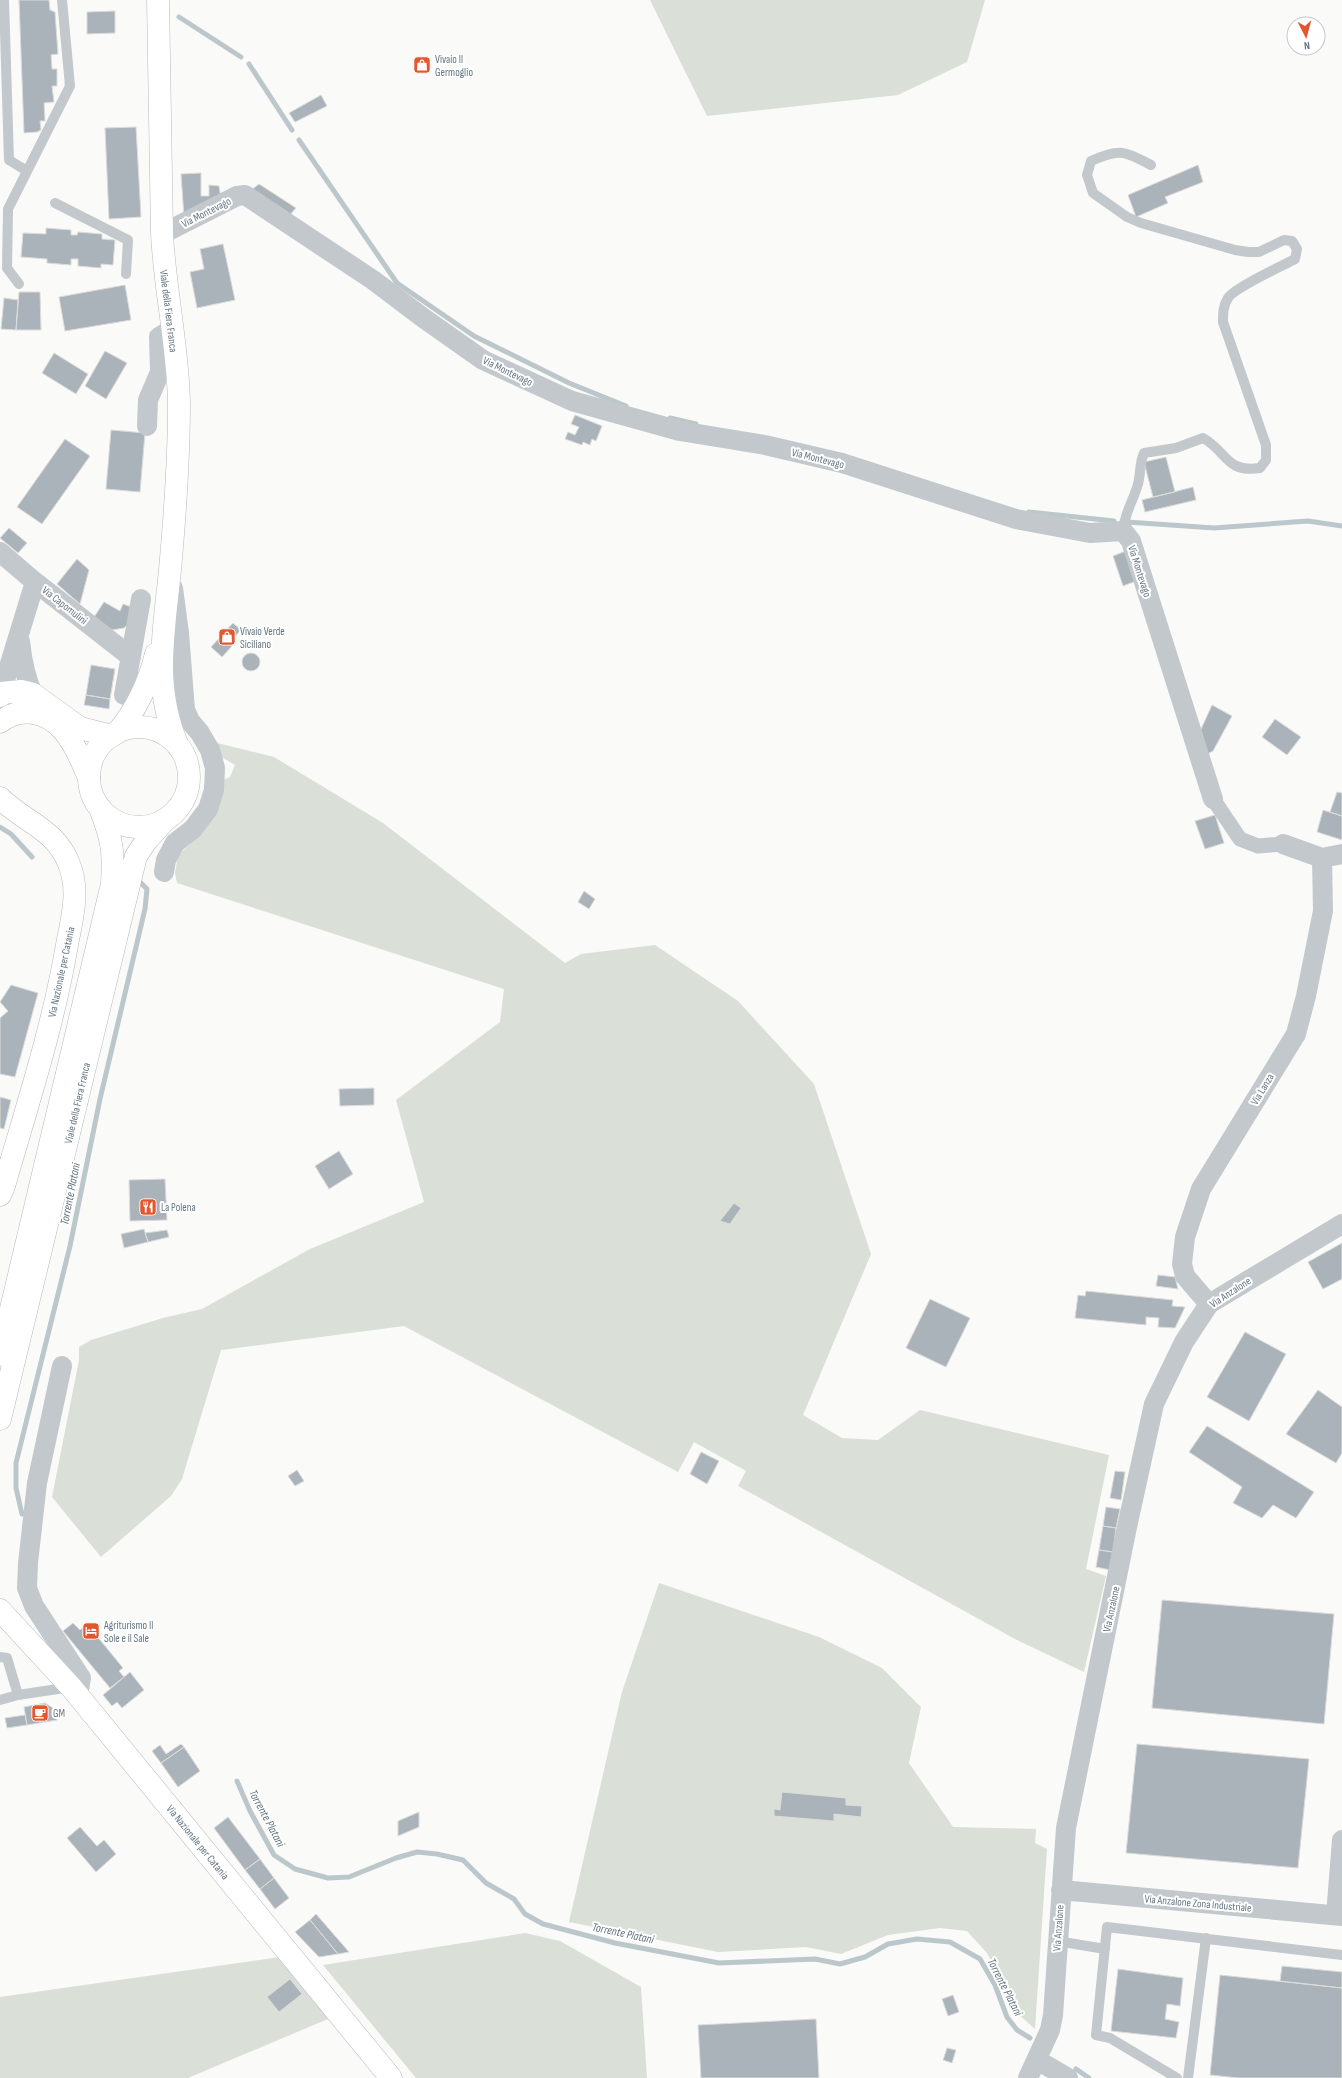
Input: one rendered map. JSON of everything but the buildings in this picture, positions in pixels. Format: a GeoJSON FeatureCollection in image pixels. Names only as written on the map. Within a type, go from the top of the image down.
{"type":"FeatureCollection","features":[{"type":"Feature","properties":{"kind":"main road","name":"Viale della Fiera Franca"},"geometry":{"type":"LineString","coordinates":[[158,0],[162,234],[164,268],[179,402],[178,456],[170,570],[164,622]]}},
{"type":"Feature","properties":{"kind":"main road"},"geometry":{"type":"LineString","coordinates":[[89,778],[92,762],[97,752],[130,718],[145,688],[153,665],[164,622]]}},
{"type":"Feature","properties":{"kind":"main road"},"geometry":{"type":"LineString","coordinates":[[0,695],[21,691],[62,729],[72,743],[89,778],[92,794],[100,808],[113,819],[128,826],[151,826],[166,819],[178,808],[188,788],[188,766],[168,720],[162,693],[164,622]]}},
{"type":"Feature","properties":{"kind":"main road"},"geometry":{"type":"LineString","coordinates":[[35,703],[80,728],[114,734],[133,728],[150,729],[165,735],[178,746]]}},
{"type":"Feature","properties":{"kind":"main road"},"geometry":{"type":"LineString","coordinates":[[0,722],[8,716],[26,712],[35,703]]}},
{"type":"Feature","properties":{"kind":"main road","name":"Via Nazionale per Catania"},"geometry":{"type":"LineString","coordinates":[[0,798],[43,828],[59,846],[69,864],[74,882],[75,901],[60,990],[6,1178],[0,1194]]}},
{"type":"Feature","properties":{"kind":"main road","name":"Viale della Fiera Franca"},"geometry":{"type":"LineString","coordinates":[[0,1354],[112,884],[114,856],[109,831],[100,808]]}},
{"type":"Feature","properties":{"kind":"main road","name":"Viale della Fiera Franca"},"geometry":{"type":"LineString","coordinates":[[0,1418],[136,856],[146,841],[166,819]]}},
{"type":"Feature","properties":{"kind":"main road","name":"Via Nazionale per Catania"},"geometry":{"type":"LineString","coordinates":[[0,1610],[75,1691],[391,2078]]}},
{"type":"Feature","properties":{"kind":"street","name":"Via Montevago"},"geometry":{"type":"LineString","coordinates":[[162,234],[237,196],[245,195],[374,280],[422,317],[483,360],[572,401],[680,431],[765,445],[842,464],[1016,519],[1090,533],[1123,530],[1131,541],[1213,799],[1240,839],[1258,846],[1282,844],[1322,858]]}},
{"type":"Feature","properties":{"kind":"street"},"geometry":{"type":"LineString","coordinates":[[147,426],[148,400],[160,372],[159,337],[172,329]]}},
{"type":"Feature","properties":{"kind":"street","name":"Via Capomulini"},"geometry":{"type":"LineString","coordinates":[[0,552],[131,657]]}},
{"type":"Feature","properties":{"kind":"street"},"geometry":{"type":"LineString","coordinates":[[164,872],[166,860],[175,843],[193,829],[208,809],[214,790],[214,776],[210,750],[200,733],[190,722],[185,710],[178,633],[170,570]]}},
{"type":"Feature","properties":{"kind":"street"},"geometry":{"type":"LineString","coordinates":[[0,695],[36,582]]}},
{"type":"Feature","properties":{"kind":"street"},"geometry":{"type":"LineString","coordinates":[[124,694],[141,599]]}},
{"type":"Feature","properties":{"kind":"street"},"geometry":{"type":"LineString","coordinates":[[19,633],[22,662],[27,682],[35,703]]}},
{"type":"Feature","properties":{"kind":"street"},"geometry":{"type":"LineString","coordinates":[[1322,858],[1342,854]]}},
{"type":"Feature","properties":{"kind":"street","name":"Via Lanza"},"geometry":{"type":"LineString","coordinates":[[1209,1304],[1185,1276],[1182,1264],[1185,1237],[1201,1189],[1296,1034],[1306,996],[1323,911],[1322,858]]}},
{"type":"Feature","properties":{"kind":"street","name":"Via Anzalone"},"geometry":{"type":"LineString","coordinates":[[1028,2078],[1050,2030],[1053,2015],[1057,1940],[1066,1828],[1127,1527],[1154,1404],[1184,1342],[1209,1304],[1342,1224]]}},
{"type":"Feature","properties":{"kind":"street"},"geometry":{"type":"LineString","coordinates":[[62,1366],[37,1483],[28,1563],[27,1588],[34,1606],[81,1678],[75,1691]]}},
{"type":"Feature","properties":{"kind":"street","name":"Via Anzalone Zona Industriale"},"geometry":{"type":"LineString","coordinates":[[1061,1890],[1339,1916],[1342,1840]]}},
{"type":"Feature","properties":{"kind":"street"},"geometry":{"type":"LineString","coordinates":[[1037,2060],[1068,2078]]}},
{"type":"Feature","properties":{"kind":"lane"},"geometry":{"type":"LineString","coordinates":[[4,0],[9,160],[28,171]]}},
{"type":"Feature","properties":{"kind":"lane"},"geometry":{"type":"LineString","coordinates":[[19,284],[7,268],[8,209],[70,86],[62,0]]}},
{"type":"Feature","properties":{"kind":"lane"},"geometry":{"type":"LineString","coordinates":[[1123,530],[1124,516],[1133,499],[1139,482],[1140,463],[1144,454],[1176,448],[1203,438],[1213,444],[1230,463],[1245,470],[1260,468],[1266,460],[1266,445],[1223,322],[1223,308],[1228,297],[1238,290],[1295,259],[1297,249],[1292,241],[1284,240],[1259,252],[1235,250],[1141,223],[1127,216],[1093,193],[1087,175],[1091,161],[1106,154],[1126,152],[1151,165]]}},
{"type":"Feature","properties":{"kind":"lane"},"geometry":{"type":"LineString","coordinates":[[55,204],[128,240],[126,274]]}},
{"type":"Feature","properties":{"kind":"lane"},"geometry":{"type":"LineString","coordinates":[[0,1656],[6,1658],[18,1695]]}},
{"type":"Feature","properties":{"kind":"lane"},"geometry":{"type":"LineString","coordinates":[[0,1700],[18,1695],[75,1691]]}},
{"type":"Feature","properties":{"kind":"lane"},"geometry":{"type":"LineString","coordinates":[[1177,2078],[1110,2038],[1096,2035],[1107,1926],[1342,1955]]}},
{"type":"Feature","properties":{"kind":"lane"},"geometry":{"type":"LineString","coordinates":[[1188,2078],[1206,1938]]}},
{"type":"Feature","properties":{"kind":"lane"},"geometry":{"type":"LineString","coordinates":[[1057,1940],[1104,1949]]}},
{"type":"Feature","properties":{"kind":"shaded area"},"geometry":{"type":"Polygon","coordinates":[[[650,0],[985,0],[967,62],[898,95],[707,116],[650,0]]]}},
{"type":"Feature","properties":{"kind":"shaded area"},"geometry":{"type":"Polygon","coordinates":[[[213,742],[274,757],[383,823],[565,963],[581,954],[655,945],[738,1001],[814,1084],[871,1254],[803,1415],[842,1438],[878,1440],[920,1410],[1109,1455],[1086,1569],[1106,1576],[1084,1672],[1015,1639],[738,1486],[746,1471],[694,1442],[678,1472],[404,1326],[221,1350],[182,1479],[171,1496],[101,1557],[52,1497],[79,1360],[79,1347],[91,1340],[163,1318],[202,1309],[310,1249],[424,1202],[396,1100],[500,1022],[504,989],[177,883],[175,873],[178,855],[199,836],[221,781],[230,777],[235,765],[218,755],[213,742]]]}},
{"type":"Feature","properties":{"kind":"shaded area"},"geometry":{"type":"Polygon","coordinates":[[[659,1583],[819,1637],[882,1668],[921,1707],[909,1763],[953,1827],[1036,1829],[1035,1843],[1047,1849],[1035,2029],[1017,2013],[987,1953],[967,1931],[940,1928],[888,1935],[841,1954],[806,1947],[718,1952],[569,1922],[622,1692],[659,1583]]]}},
{"type":"Feature","properties":{"kind":"shaded area"},"geometry":{"type":"Polygon","coordinates":[[[525,1933],[560,1941],[641,1987],[647,2078],[416,2078],[323,1965],[525,1933]]]}},
{"type":"Feature","properties":{"kind":"shaded area"},"geometry":{"type":"Polygon","coordinates":[[[280,1957],[328,2019],[188,2078],[0,2078],[0,1997],[280,1957]]]}},
{"type":"Feature","properties":{"kind":"waterway"},"geometry":{"type":"LineString","coordinates":[[179,17],[241,57]]}},
{"type":"Feature","properties":{"kind":"waterway"},"geometry":{"type":"LineString","coordinates":[[249,64],[292,130]]}},
{"type":"Feature","properties":{"kind":"waterway"},"geometry":{"type":"LineString","coordinates":[[299,140],[397,283],[474,336],[569,383],[626,406]]}},
{"type":"Feature","properties":{"kind":"waterway"},"geometry":{"type":"LineString","coordinates":[[670,418],[696,424]]}},
{"type":"Feature","properties":{"kind":"waterway"},"geometry":{"type":"LineString","coordinates":[[1029,512],[1114,521]]}},
{"type":"Feature","properties":{"kind":"waterway"},"geometry":{"type":"LineString","coordinates":[[1127,522],[1214,528],[1308,521],[1342,526]]}},
{"type":"Feature","properties":{"kind":"waterway","name":"Torrente Platani"},"geometry":{"type":"LineString","coordinates":[[0,827],[11,834],[32,857]]}},
{"type":"Feature","properties":{"kind":"waterway","name":"Torrente Platani"},"geometry":{"type":"LineString","coordinates":[[22,1514],[16,1488],[16,1463],[70,1246],[100,1099],[145,909],[147,889],[138,880]]}},
{"type":"Feature","properties":{"kind":"waterway","name":"Torrente Platani"},"geometry":{"type":"LineString","coordinates":[[237,1781],[250,1811],[274,1855],[295,1869],[328,1878],[349,1877],[396,1858],[417,1852],[437,1854],[463,1860],[486,1883],[514,1899],[525,1914],[543,1924],[615,1943],[719,1963],[815,1959],[840,1964],[865,1957],[888,1944],[917,1939],[950,1942],[980,1959],[995,1985],[1007,2017],[1017,2030],[1030,2038]]}},
{"type":"Feature","properties":{"kind":"waterway","name":"Torrente Platani"},"geometry":{"type":"LineString","coordinates":[[1076,2069],[1089,2078]]}},
{"type":"Feature","properties":{"kind":"place","name":"Vivaio Il Germoglio"},"geometry":{"type":"Point","coordinates":[422,65]}},
{"type":"Feature","properties":{"kind":"place","name":"Vivaio Verde Siciliano"},"geometry":{"type":"Point","coordinates":[227,637]}},
{"type":"Feature","properties":{"kind":"place","name":"La Polena"},"geometry":{"type":"Point","coordinates":[148,1207]}},
{"type":"Feature","properties":{"kind":"place","name":"Agriturismo Il Sole e il Sale"},"geometry":{"type":"Point","coordinates":[91,1631]}},
{"type":"Feature","properties":{"kind":"place","name":"GM"},"geometry":{"type":"Point","coordinates":[40,1713]}}]}
